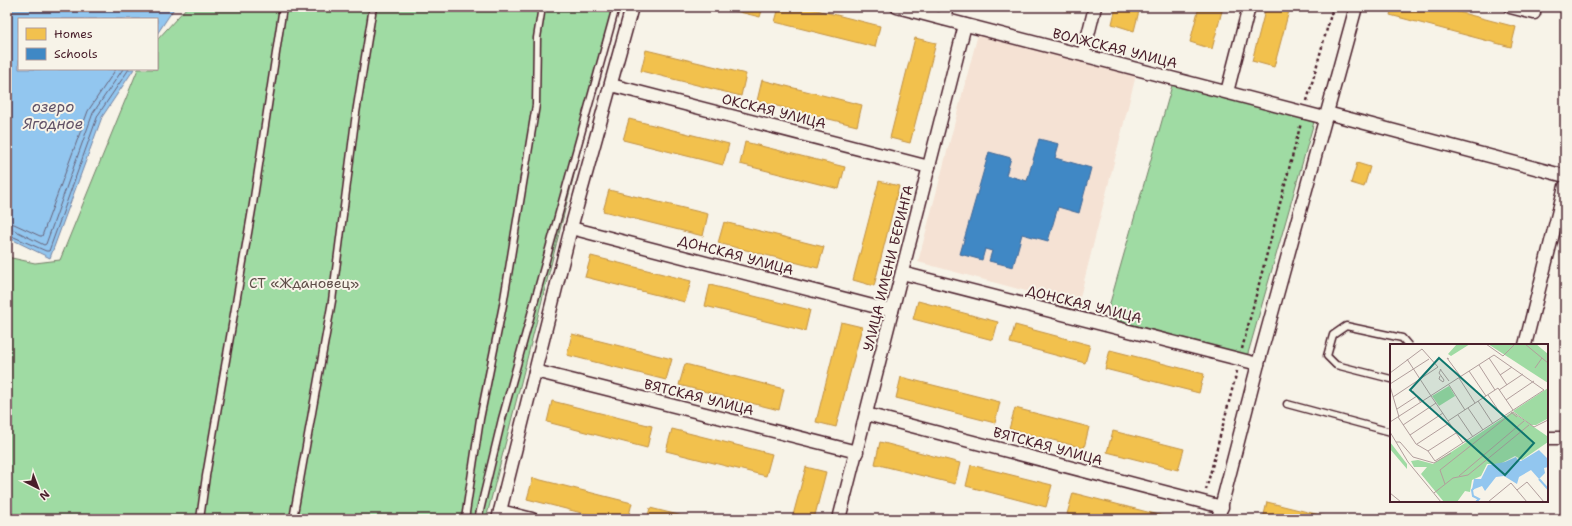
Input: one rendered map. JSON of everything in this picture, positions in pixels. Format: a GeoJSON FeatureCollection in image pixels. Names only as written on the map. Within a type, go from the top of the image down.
{"type":"FeatureCollection","features":[{"type":"Feature","properties":{"kind":"street"},"geometry":{"type":"LineString","coordinates":[[532,519],[499,515],[571,228],[632,7]]}},
{"type":"Feature","properties":{"kind":"street","name":"ВОЛЖСКАЯ УЛИЦА"},"geometry":{"type":"LineString","coordinates":[[897,7],[1304,112],[1326,115],[1565,176]]}},
{"type":"Feature","properties":{"kind":"street"},"geometry":{"type":"LineString","coordinates":[[944,19],[947,7]]}},
{"type":"Feature","properties":{"kind":"street"},"geometry":{"type":"LineString","coordinates":[[1083,55],[1095,7]]}},
{"type":"Feature","properties":{"kind":"street"},"geometry":{"type":"LineString","coordinates":[[1227,92],[1249,7]]}},
{"type":"Feature","properties":{"kind":"street"},"geometry":{"type":"LineString","coordinates":[[1218,519],[1258,364],[1356,7]]}},
{"type":"Feature","properties":{"kind":"street"},"geometry":{"type":"LineString","coordinates":[[1510,7],[1534,13]]}},
{"type":"Feature","properties":{"kind":"street","name":"УЛИЦА ИМЕНИ БЕРИНГА"},"geometry":{"type":"LineString","coordinates":[[839,519],[965,25]]}},
{"type":"Feature","properties":{"kind":"street","name":"ОКСКАЯ УЛИЦА"},"geometry":{"type":"LineString","coordinates":[[611,85],[929,166]]}},
{"type":"Feature","properties":{"kind":"street"},"geometry":{"type":"LineString","coordinates":[[1525,344],[1565,186]]}},
{"type":"Feature","properties":{"kind":"street","name":"ДОНСКАЯ УЛИЦА"},"geometry":{"type":"LineString","coordinates":[[571,228],[892,311]]}},
{"type":"Feature","properties":{"kind":"street","name":"ДОНСКАЯ УЛИЦА"},"geometry":{"type":"LineString","coordinates":[[902,273],[1258,364]]}},
{"type":"Feature","properties":{"kind":"street","name":"ВЯТСКАЯ УЛИЦА"},"geometry":{"type":"LineString","coordinates":[[535,371],[857,452]]}},
{"type":"Feature","properties":{"kind":"street","name":"ВЯТСКАЯ УЛИЦА"},"geometry":{"type":"LineString","coordinates":[[866,414],[1222,507]]}},
{"type":"Feature","properties":{"kind":"street"},"geometry":{"type":"LineString","coordinates":[[1548,438],[1565,438]]}},
{"type":"Feature","properties":{"kind":"lane"},"geometry":{"type":"LineString","coordinates":[[200,519],[207,468],[253,204],[283,7]]}},
{"type":"Feature","properties":{"kind":"lane"},"geometry":{"type":"LineString","coordinates":[[293,519],[332,301],[356,113],[374,7]]}},
{"type":"Feature","properties":{"kind":"lane"},"geometry":{"type":"LineString","coordinates":[[465,519],[480,419],[503,305],[536,105],[537,38],[542,7]]}},
{"type":"Feature","properties":{"kind":"lane"},"geometry":{"type":"LineString","coordinates":[[478,519],[502,419],[616,7]]}},
{"type":"Feature","properties":{"kind":"lane"},"geometry":{"type":"LineString","coordinates":[[1390,379],[1336,365],[1327,356],[1333,335],[1346,326],[1402,338],[1407,344]]}},
{"type":"Feature","properties":{"kind":"lane"},"geometry":{"type":"LineString","coordinates":[[1287,404],[1390,432]]}},
{"type":"Feature","properties":{"kind":"path"},"geometry":{"type":"LineString","coordinates":[[1198,519],[1304,112],[1333,7]]}},
{"type":"Feature","properties":{"kind":"shaded area"},"geometry":{"type":"Polygon","coordinates":[[[978,34],[1136,75],[1078,305],[918,262],[978,34]]]}},
{"type":"Feature","properties":{"kind":"green space","name":"СТ «Ждановец»"},"geometry":{"type":"Polygon","coordinates":[[[187,7],[617,7],[486,519],[7,519],[7,257],[35,263],[60,260],[138,70],[158,70],[158,39],[187,7]]]}},
{"type":"Feature","properties":{"kind":"green space"},"geometry":{"type":"Polygon","coordinates":[[[1173,82],[1314,122],[1247,357],[1106,317],[1173,82]]]}},
{"type":"Feature","properties":{"kind":"water","name":"озеро Ягодное"},"geometry":{"type":"Polygon","coordinates":[[[7,7],[175,7],[158,32],[158,18],[18,18],[18,70],[133,70],[102,117],[50,258],[7,237],[7,7]]]}},
{"type":"Feature","properties":{"kind":"building: Homes"},"geometry":{"type":"Polygon","coordinates":[[[719,7],[763,7],[760,17],[719,7]]]}},
{"type":"Feature","properties":{"kind":"building: Homes"},"geometry":{"type":"Polygon","coordinates":[[[779,7],[805,7],[880,26],[875,47],[775,22],[779,7]]]}},
{"type":"Feature","properties":{"kind":"building: Homes"},"geometry":{"type":"Polygon","coordinates":[[[1054,7],[1072,7],[1071,12],[1054,7]]]}},
{"type":"Feature","properties":{"kind":"building: Homes"},"geometry":{"type":"Polygon","coordinates":[[[1116,7],[1140,7],[1134,31],[1112,24],[1116,7]]]}},
{"type":"Feature","properties":{"kind":"building: Homes"},"geometry":{"type":"Polygon","coordinates":[[[1199,7],[1223,7],[1212,49],[1190,42],[1199,7]]]}},
{"type":"Feature","properties":{"kind":"building: Homes"},"geometry":{"type":"Polygon","coordinates":[[[1266,7],[1290,7],[1274,67],[1252,61],[1266,7]]]}},
{"type":"Feature","properties":{"kind":"building: Homes"},"geometry":{"type":"Polygon","coordinates":[[[1392,7],[1439,7],[1516,27],[1511,47],[1390,15],[1392,7]]]}},
{"type":"Feature","properties":{"kind":"building: Homes"},"geometry":{"type":"Polygon","coordinates":[[[915,38],[936,43],[910,143],[890,138],[915,38]]]}},
{"type":"Feature","properties":{"kind":"building: Homes"},"geometry":{"type":"Polygon","coordinates":[[[646,50],[746,74],[741,96],[641,71],[646,50]]]}},
{"type":"Feature","properties":{"kind":"building: Homes"},"geometry":{"type":"Polygon","coordinates":[[[762,80],[862,105],[857,126],[757,101],[762,80]]]}},
{"type":"Feature","properties":{"kind":"building: Homes"},"geometry":{"type":"Polygon","coordinates":[[[629,119],[729,144],[723,165],[623,140],[629,119]]]}},
{"type":"Feature","properties":{"kind":"building: Homes"},"geometry":{"type":"Polygon","coordinates":[[[745,142],[845,167],[839,189],[740,164],[745,142]]]}},
{"type":"Feature","properties":{"kind":"building: Homes"},"geometry":{"type":"Polygon","coordinates":[[[1357,163],[1370,167],[1364,187],[1351,183],[1357,163]]]}},
{"type":"Feature","properties":{"kind":"building: Homes"},"geometry":{"type":"Polygon","coordinates":[[[879,181],[899,186],[874,286],[853,280],[879,181]]]}},
{"type":"Feature","properties":{"kind":"building: Homes"},"geometry":{"type":"Polygon","coordinates":[[[609,190],[708,214],[703,236],[603,211],[609,190]]]}},
{"type":"Feature","properties":{"kind":"building: Homes"},"geometry":{"type":"Polygon","coordinates":[[[724,222],[824,247],[818,268],[718,243],[724,222]]]}},
{"type":"Feature","properties":{"kind":"building: Homes"},"geometry":{"type":"Polygon","coordinates":[[[591,256],[691,281],[685,302],[585,277],[591,256]]]}},
{"type":"Feature","properties":{"kind":"building: Homes"},"geometry":{"type":"Polygon","coordinates":[[[710,285],[810,310],[805,331],[705,306],[710,285]]]}},
{"type":"Feature","properties":{"kind":"building: Homes"},"geometry":{"type":"Polygon","coordinates":[[[918,301],[998,322],[993,340],[913,319],[918,301]]]}},
{"type":"Feature","properties":{"kind":"building: Homes"},"geometry":{"type":"Polygon","coordinates":[[[841,322],[862,327],[836,427],[816,422],[841,322]]]}},
{"type":"Feature","properties":{"kind":"building: Homes"},"geometry":{"type":"Polygon","coordinates":[[[1015,325],[1090,345],[1085,363],[1010,343],[1015,325]]]}},
{"type":"Feature","properties":{"kind":"building: Homes"},"geometry":{"type":"Polygon","coordinates":[[[572,334],[672,359],[666,380],[567,355],[572,334]]]}},
{"type":"Feature","properties":{"kind":"building: Homes"},"geometry":{"type":"Polygon","coordinates":[[[1110,350],[1204,374],[1199,393],[1105,369],[1110,350]]]}},
{"type":"Feature","properties":{"kind":"building: Homes"},"geometry":{"type":"Polygon","coordinates":[[[685,364],[784,389],[779,410],[679,385],[685,364]]]}},
{"type":"Feature","properties":{"kind":"building: Homes"},"geometry":{"type":"Polygon","coordinates":[[[901,377],[1000,402],[995,423],[896,398],[901,377]]]}},
{"type":"Feature","properties":{"kind":"building: Homes"},"geometry":{"type":"Polygon","coordinates":[[[552,401],[652,426],[647,448],[547,422],[552,401]]]}},
{"type":"Feature","properties":{"kind":"building: Homes"},"geometry":{"type":"Polygon","coordinates":[[[1015,408],[1089,427],[1084,448],[1009,429],[1015,408]]]}},
{"type":"Feature","properties":{"kind":"building: Homes"},"geometry":{"type":"Polygon","coordinates":[[[672,429],[772,454],[766,476],[666,451],[672,429]]]}},
{"type":"Feature","properties":{"kind":"building: Homes"},"geometry":{"type":"Polygon","coordinates":[[[1113,431],[1184,449],[1178,470],[1107,452],[1113,431]]]}},
{"type":"Feature","properties":{"kind":"building: Homes"},"geometry":{"type":"Polygon","coordinates":[[[880,442],[960,463],[955,484],[875,464],[880,442]]]}},
{"type":"Feature","properties":{"kind":"building: Homes"},"geometry":{"type":"Polygon","coordinates":[[[971,465],[1052,485],[1046,507],[966,486],[971,465]]]}},
{"type":"Feature","properties":{"kind":"building: Homes"},"geometry":{"type":"Polygon","coordinates":[[[806,467],[826,472],[814,519],[792,519],[806,467]]]}},
{"type":"Feature","properties":{"kind":"building: Homes"},"geometry":{"type":"Polygon","coordinates":[[[533,478],[632,503],[628,519],[605,519],[527,499],[533,478]]]}},
{"type":"Feature","properties":{"kind":"building: Homes"},"geometry":{"type":"Polygon","coordinates":[[[1073,493],[1167,517],[1166,519],[1086,519],[1067,514],[1073,493]]]}},
{"type":"Feature","properties":{"kind":"building: Homes"},"geometry":{"type":"Polygon","coordinates":[[[1267,502],[1336,519],[1263,519],[1267,502]]]}},
{"type":"Feature","properties":{"kind":"building: Homes"},"geometry":{"type":"Polygon","coordinates":[[[650,508],[695,519],[647,519],[650,508]]]}},
{"type":"Feature","properties":{"kind":"building: Schools"},"geometry":{"type":"Polygon","coordinates":[[[1039,139],[1059,144],[1055,158],[1091,168],[1079,213],[1058,207],[1048,241],[1022,234],[1013,267],[989,261],[992,251],[985,249],[982,260],[960,254],[989,152],[1011,158],[1006,175],[1027,181],[1039,139]]]}}]}
